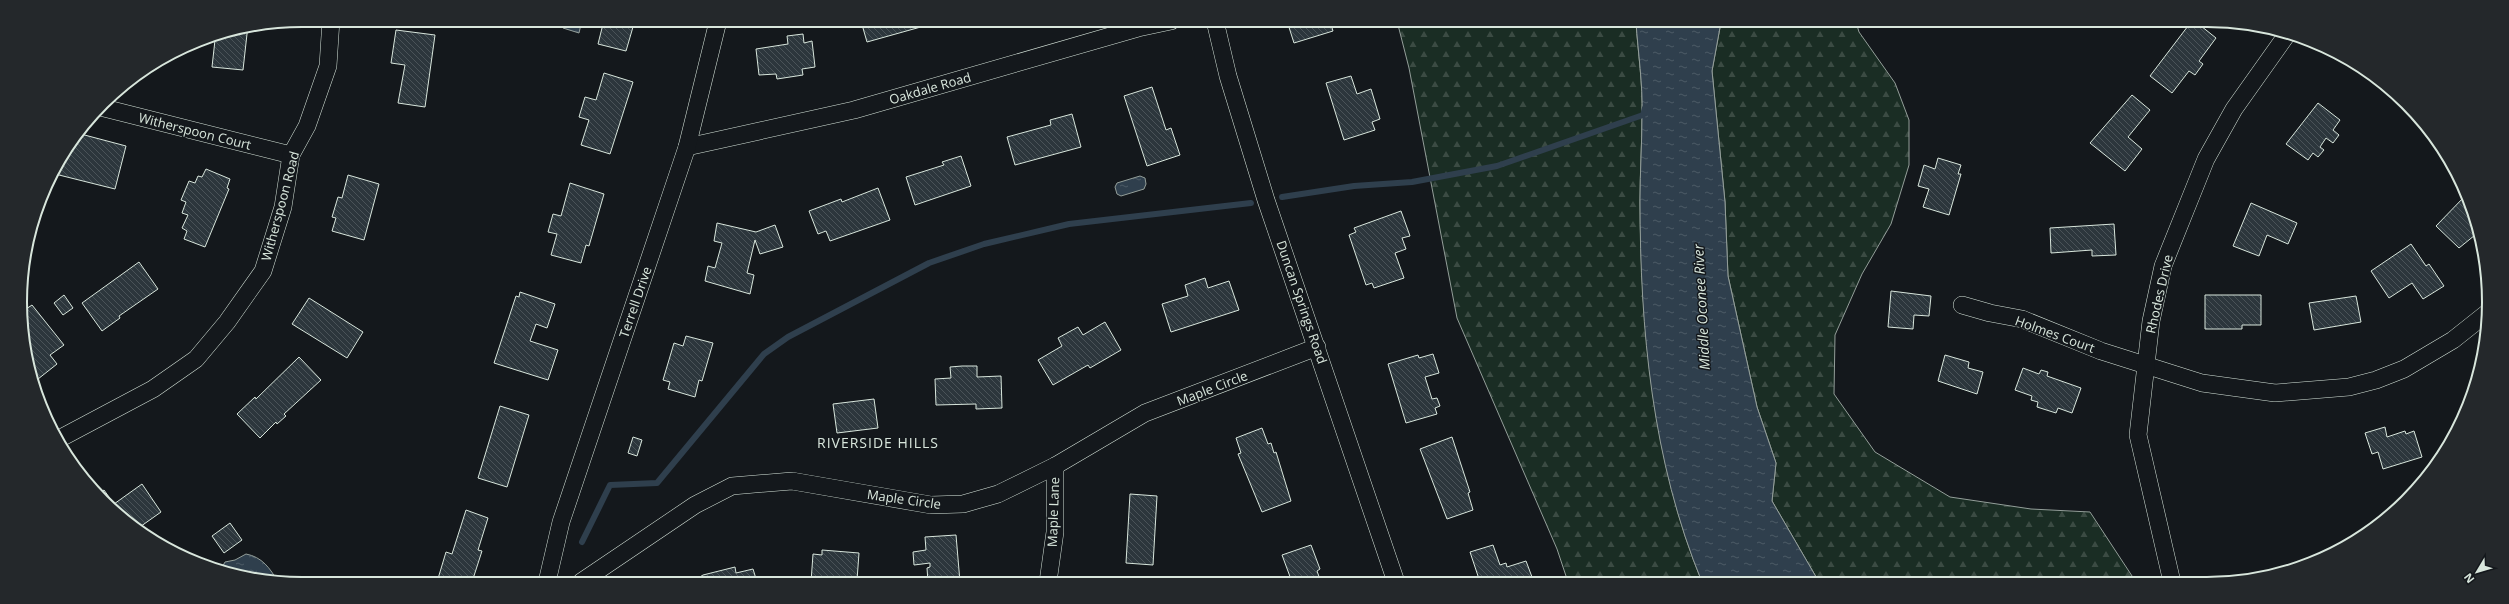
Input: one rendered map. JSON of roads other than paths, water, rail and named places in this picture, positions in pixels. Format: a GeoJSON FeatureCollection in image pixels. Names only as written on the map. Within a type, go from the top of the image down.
{"type":"FeatureCollection","features":[{"type":"Feature","properties":{"kind":"street","name":"Witherspoon Road"},"geometry":{"type":"LineString","coordinates":[[62,437],[159,384],[196,359],[228,322],[263,271],[283,207],[291,155],[307,126],[328,66],[331,27]]}},
{"type":"Feature","properties":{"kind":"street","name":"Terrell Drive"},"geometry":{"type":"LineString","coordinates":[[548,577],[561,522],[687,147],[716,27]]}},
{"type":"Feature","properties":{"kind":"street","name":"Oakdale Road"},"geometry":{"type":"LineString","coordinates":[[687,147],[854,110],[1143,27]]}},
{"type":"Feature","properties":{"kind":"street","name":"Duncan Springs Road"},"geometry":{"type":"LineString","coordinates":[[1216,27],[1228,76],[1266,200],[1394,577]]}},
{"type":"Feature","properties":{"kind":"street","name":"Rhodes Drive"},"geometry":{"type":"LineString","coordinates":[[2171,577],[2138,435],[2151,321],[2163,266],[2186,205],[2206,159],[2234,109],[2284,38]]}},
{"type":"Feature","properties":{"kind":"street","name":"Witherspoon Court"},"geometry":{"type":"LineString","coordinates":[[107,109],[291,155]]}},
{"type":"Feature","properties":{"kind":"street","name":"Holmes Court"},"geometry":{"type":"LineString","coordinates":[[1962,305],[1990,314],[2022,319],[2101,351],[2202,383],[2275,393],[2349,387],[2404,370],[2453,340],[2481,318]]}},
{"type":"Feature","properties":{"kind":"street","name":"Maple Circle"},"geometry":{"type":"LineString","coordinates":[[588,577],[695,505],[732,486],[792,481],[931,505],[963,504],[998,494],[1055,466],[1145,413],[1317,347]]}},
{"type":"Feature","properties":{"kind":"street","name":"Maple Lane"},"geometry":{"type":"LineString","coordinates":[[1049,577],[1055,532],[1055,466]]}},
{"type":"Feature","properties":{"kind":"water"},"geometry":{"type":"Polygon","coordinates":[[[563,27],[580,27],[579,33],[563,27]]]}},
{"type":"Feature","properties":{"kind":"water","name":"Middle Oconee River"},"geometry":{"type":"Polygon","coordinates":[[[1636,27],[1720,27],[1712,71],[1725,202],[1728,276],[1757,407],[1776,463],[1772,501],[1816,577],[1700,577],[1685,536],[1671,489],[1660,442],[1646,346],[1640,200],[1642,92],[1636,27]]]}},
{"type":"Feature","properties":{"kind":"water"},"geometry":{"type":"Polygon","coordinates":[[[1140,176],[1145,178],[1146,184],[1144,189],[1121,196],[1117,194],[1115,187],[1117,183],[1140,176]]]}},
{"type":"Feature","properties":{"kind":"water"},"geometry":{"type":"Polygon","coordinates":[[[246,554],[252,555],[261,560],[274,575],[248,572],[223,565],[225,562],[235,560],[246,554]]]}},
{"type":"Feature","properties":{"kind":"waterway"},"geometry":{"type":"LineString","coordinates":[[1282,197],[1354,186],[1412,182],[1497,166],[1643,115],[1645,108]]}},
{"type":"Feature","properties":{"kind":"waterway"},"geometry":{"type":"LineString","coordinates":[[582,542],[610,485],[657,483],[764,354],[788,337],[929,263],[984,244],[1069,224],[1251,203]]}},
{"type":"Feature","properties":{"kind":"district","name":"RIVERSIDE HILLS"},"geometry":{"type":"Point","coordinates":[878,442]}}]}
